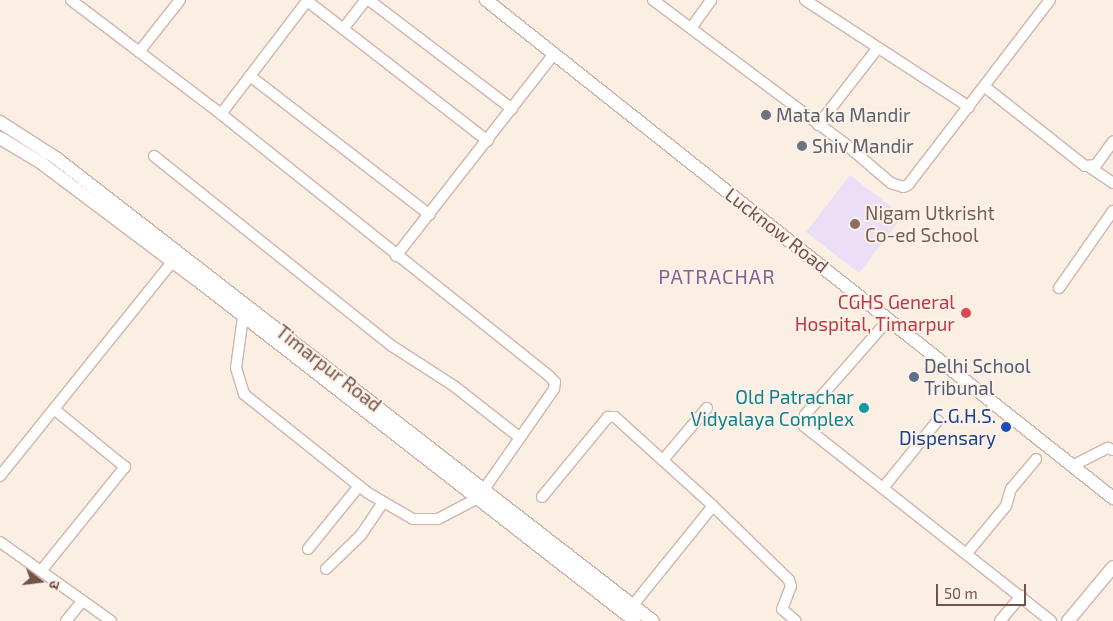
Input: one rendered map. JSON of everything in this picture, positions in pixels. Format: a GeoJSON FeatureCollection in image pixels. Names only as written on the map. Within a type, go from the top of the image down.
{"type":"FeatureCollection","features":[{"type":"Feature","properties":{"kind":"street"},"geometry":{"type":"LineString","coordinates":[[71,0],[221,114],[554,382],[550,396],[481,493],[438,518],[413,519],[359,486],[244,394],[236,368],[247,312]]}},
{"type":"Feature","properties":{"kind":"street"},"geometry":{"type":"LineString","coordinates":[[139,52],[180,0]]}},
{"type":"Feature","properties":{"kind":"street"},"geometry":{"type":"LineString","coordinates":[[221,114],[306,0],[488,142]]}},
{"type":"Feature","properties":{"kind":"street"},"geometry":{"type":"LineString","coordinates":[[343,29],[367,0],[512,109]]}},
{"type":"Feature","properties":{"kind":"street","name":"Lucknow Road"},"geometry":{"type":"LineString","coordinates":[[486,0],[1074,465],[1113,498]]}},
{"type":"Feature","properties":{"kind":"street"},"geometry":{"type":"LineString","coordinates":[[653,0],[818,124],[891,183],[903,187],[908,185],[1050,0]]}},
{"type":"Feature","properties":{"kind":"street"},"geometry":{"type":"LineString","coordinates":[[691,28],[712,0]]}},
{"type":"Feature","properties":{"kind":"street"},"geometry":{"type":"LineString","coordinates":[[805,0],[877,50],[969,107]]}},
{"type":"Feature","properties":{"kind":"street"},"geometry":{"type":"LineString","coordinates":[[818,124],[877,50]]}},
{"type":"Feature","properties":{"kind":"street"},"geometry":{"type":"LineString","coordinates":[[396,256],[488,142],[554,54]]}},
{"type":"Feature","properties":{"kind":"street"},"geometry":{"type":"LineString","coordinates":[[250,76],[430,215]]}},
{"type":"Feature","properties":{"kind":"street"},"geometry":{"type":"LineString","coordinates":[[985,87],[1113,183]]}},
{"type":"Feature","properties":{"kind":"street","name":"Timarpur Road"},"geometry":{"type":"LineString","coordinates":[[0,122],[56,158],[176,257],[481,493],[653,621]]}},
{"type":"Feature","properties":{"kind":"street","name":"Timarpur Road"},"geometry":{"type":"LineString","coordinates":[[0,138],[34,158],[176,257]]}},
{"type":"Feature","properties":{"kind":"street"},"geometry":{"type":"LineString","coordinates":[[1091,168],[1113,142]]}},
{"type":"Feature","properties":{"kind":"street"},"geometry":{"type":"LineString","coordinates":[[154,156],[392,346],[454,386],[520,437]]}},
{"type":"Feature","properties":{"kind":"street"},"geometry":{"type":"LineString","coordinates":[[1059,288],[1113,211]]}},
{"type":"Feature","properties":{"kind":"street"},"geometry":{"type":"LineString","coordinates":[[0,476],[176,257]]}},
{"type":"Feature","properties":{"kind":"street"},"geometry":{"type":"LineString","coordinates":[[889,319],[803,420],[808,430],[967,553],[1051,621]]}},
{"type":"Feature","properties":{"kind":"street"},"geometry":{"type":"LineString","coordinates":[[663,460],[707,408]]}},
{"type":"Feature","properties":{"kind":"street"},"geometry":{"type":"LineString","coordinates":[[41,571],[125,467],[54,409]]}},
{"type":"Feature","properties":{"kind":"street"},"geometry":{"type":"LineString","coordinates":[[542,497],[611,415],[713,506],[789,580],[791,586],[782,609],[796,621]]}},
{"type":"Feature","properties":{"kind":"street"},"geometry":{"type":"LineString","coordinates":[[883,488],[938,420]]}},
{"type":"Feature","properties":{"kind":"street"},"geometry":{"type":"LineString","coordinates":[[1074,465],[1108,448],[1113,450]]}},
{"type":"Feature","properties":{"kind":"street"},"geometry":{"type":"LineString","coordinates":[[967,553],[1006,506],[1010,489],[1036,459]]}},
{"type":"Feature","properties":{"kind":"street"},"geometry":{"type":"LineString","coordinates":[[308,550],[359,486]]}},
{"type":"Feature","properties":{"kind":"street","name":"Timarpur Road"},"geometry":{"type":"LineString","coordinates":[[481,493],[635,621]]}},
{"type":"Feature","properties":{"kind":"street"},"geometry":{"type":"LineString","coordinates":[[326,569],[362,535],[383,502]]}},
{"type":"Feature","properties":{"kind":"street"},"geometry":{"type":"LineString","coordinates":[[633,605],[713,506]]}},
{"type":"Feature","properties":{"kind":"street"},"geometry":{"type":"LineString","coordinates":[[0,542],[111,621]]}},
{"type":"Feature","properties":{"kind":"street"},"geometry":{"type":"LineString","coordinates":[[1068,621],[1113,567]]}},
{"type":"Feature","properties":{"kind":"street"},"geometry":{"type":"LineString","coordinates":[[1000,621],[1021,596]]}},
{"type":"Feature","properties":{"kind":"street"},"geometry":{"type":"LineString","coordinates":[[66,621],[82,600]]}},
{"type":"Feature","properties":{"kind":"shaded area","name":"Nigam Utkrisht Co-ed School"},"geometry":{"type":"Polygon","coordinates":[[[850,175],[903,216],[859,273],[806,232],[850,175]]]}},
{"type":"Feature","properties":{"kind":"place","name":"Mata ka Mandir"},"geometry":{"type":"Point","coordinates":[766,115]}},
{"type":"Feature","properties":{"kind":"place","name":"Shiv Mandir"},"geometry":{"type":"Point","coordinates":[802,146]}},
{"type":"Feature","properties":{"kind":"place","name":"Nigam Utkrisht Co-ed School"},"geometry":{"type":"Point","coordinates":[855,224]}},
{"type":"Feature","properties":{"kind":"place","name":"CGHS General Hospital, Timarpur"},"geometry":{"type":"Point","coordinates":[966,313]}},
{"type":"Feature","properties":{"kind":"place","name":"Delhi School Tribunal"},"geometry":{"type":"Point","coordinates":[914,377]}},
{"type":"Feature","properties":{"kind":"place","name":"Old Patrachar Vidyalaya Complex"},"geometry":{"type":"Point","coordinates":[864,408]}},
{"type":"Feature","properties":{"kind":"place","name":"C.G.H.S. Dispensary"},"geometry":{"type":"Point","coordinates":[1006,427]}},
{"type":"Feature","properties":{"kind":"district","name":"PATRACHAR"},"geometry":{"type":"Point","coordinates":[717,276]}}]}
